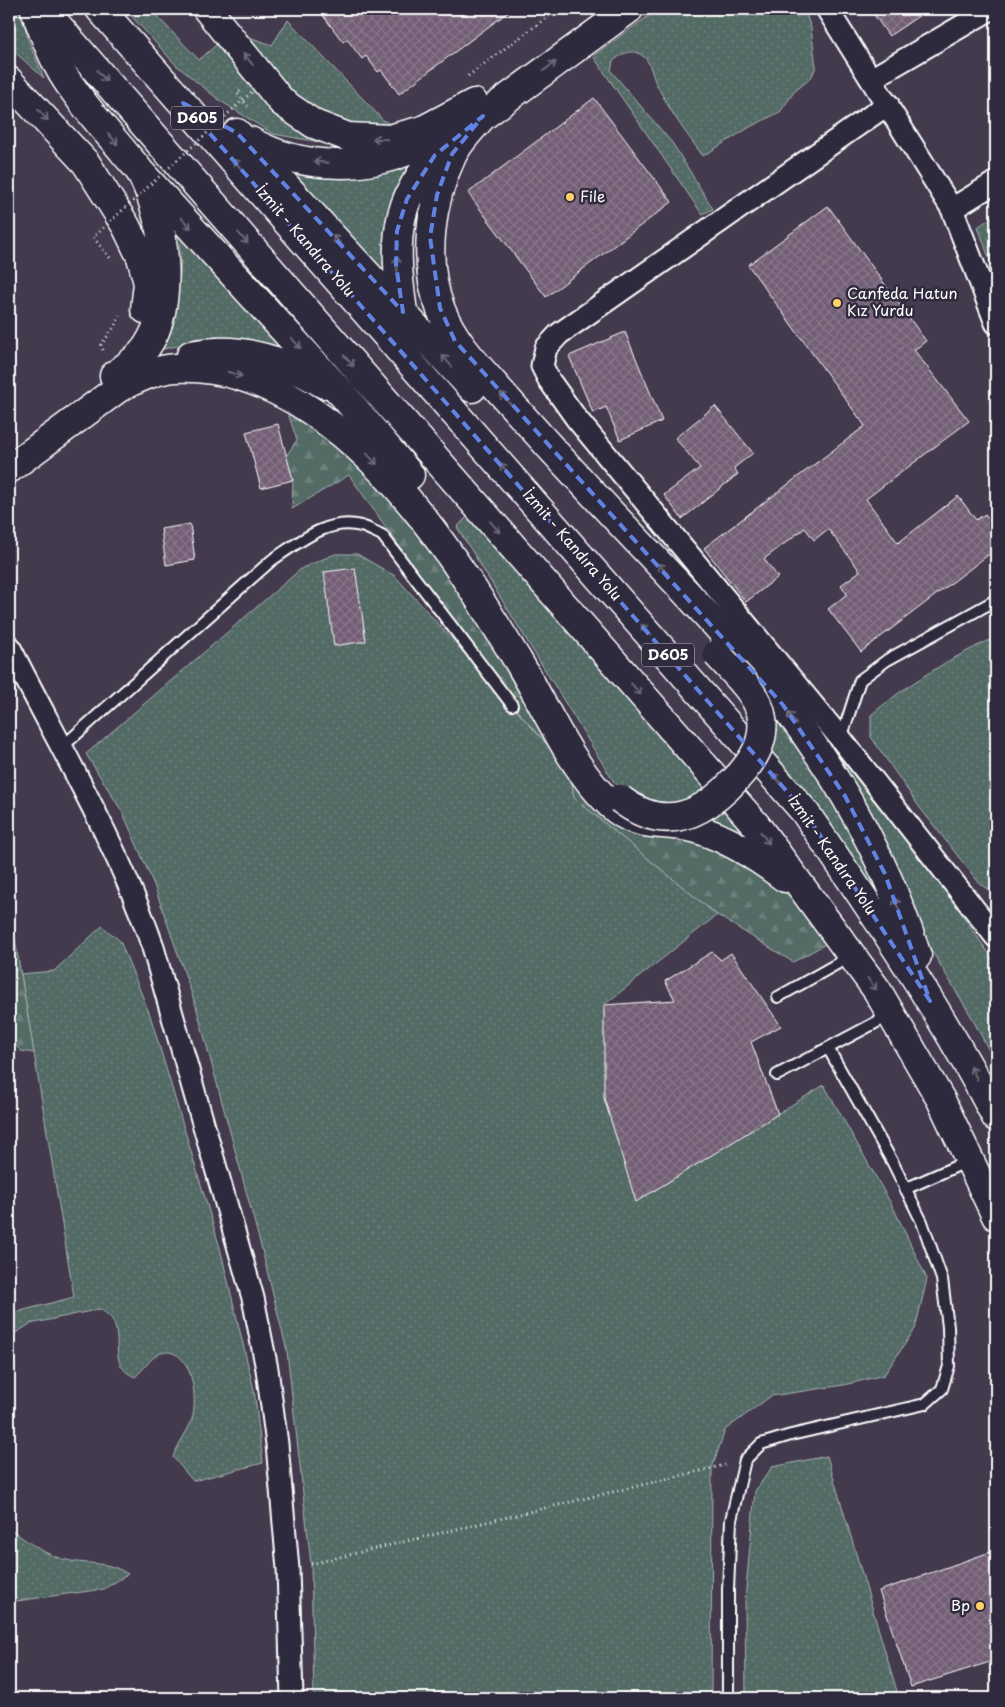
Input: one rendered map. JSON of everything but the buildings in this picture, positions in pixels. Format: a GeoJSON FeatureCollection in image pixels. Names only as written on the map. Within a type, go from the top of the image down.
{"type":"FeatureCollection","features":[{"type":"Feature","properties":{"kind":"main road"},"geometry":{"type":"LineString","coordinates":[[34,9],[56,59],[72,88],[142,174],[343,395],[410,475],[466,550],[589,761],[620,799],[633,809],[646,815],[661,817],[677,816],[699,811],[718,799],[752,760],[761,745],[762,718],[754,698],[717,654],[237,133]]}},
{"type":"Feature","properties":{"kind":"main road","name":"D605"},"geometry":{"type":"LineString","coordinates":[[43,9],[756,825],[876,990],[941,1100],[996,1216]]}},
{"type":"Feature","properties":{"kind":"main road","name":"İzmit - Kandıra Yolu"},"geometry":{"type":"LineString","coordinates":[[100,9],[804,810],[894,942],[966,1059],[996,1117]]}},
{"type":"Feature","properties":{"kind":"main road"},"geometry":{"type":"LineString","coordinates":[[208,9],[282,102],[314,124],[348,137],[389,139],[423,130],[629,9]]}},
{"type":"Feature","properties":{"kind":"main road"},"geometry":{"type":"LineString","coordinates":[[183,103],[272,154],[318,162],[360,164],[385,160],[428,141],[473,99],[596,9]]}},
{"type":"Feature","properties":{"kind":"main road"},"geometry":{"type":"LineString","coordinates":[[9,80],[86,163],[126,226],[142,257],[148,283],[144,317],[117,381]]}},
{"type":"Feature","properties":{"kind":"main road"},"geometry":{"type":"LineString","coordinates":[[403,312],[396,265],[397,230],[407,199],[424,168],[473,99]]}},
{"type":"Feature","properties":{"kind":"main road"},"geometry":{"type":"LineString","coordinates":[[473,99],[437,195],[430,237],[433,278],[440,308],[456,341],[528,423],[722,633],[783,704],[845,796],[885,874],[915,952],[930,1000]]}},
{"type":"Feature","properties":{"kind":"main road"},"geometry":{"type":"LineString","coordinates":[[9,469],[117,381],[150,340],[160,312],[165,275],[162,240],[155,207],[142,174]]}},
{"type":"Feature","properties":{"kind":"main road"},"geometry":{"type":"LineString","coordinates":[[9,453],[117,381],[169,360],[202,353],[238,352],[274,360],[312,376],[343,395]]}},
{"type":"Feature","properties":{"kind":"main road"},"geometry":{"type":"LineString","coordinates":[[117,381],[174,368],[219,369],[254,380],[285,395],[342,433],[376,463],[412,503],[442,542],[518,662],[575,761],[589,782],[611,805],[626,817],[639,823],[702,830],[756,857],[806,894]]}},
{"type":"Feature","properties":{"kind":"street"},"geometry":{"type":"LineString","coordinates":[[826,9],[888,104],[952,209],[996,323]]}},
{"type":"Feature","properties":{"kind":"street"},"geometry":{"type":"LineString","coordinates":[[871,79],[991,9]]}},
{"type":"Feature","properties":{"kind":"street"},"geometry":{"type":"LineString","coordinates":[[888,104],[559,334],[546,348],[542,366],[549,380],[576,418],[841,739],[996,937]]}},
{"type":"Feature","properties":{"kind":"street"},"geometry":{"type":"LineString","coordinates":[[952,209],[996,182]]}},
{"type":"Feature","properties":{"kind":"street"},"geometry":{"type":"LineString","coordinates":[[9,646],[106,830],[135,895],[152,944],[253,1298],[277,1444],[288,1569],[292,1698]]}},
{"type":"Feature","properties":{"kind":"lane"},"geometry":{"type":"LineString","coordinates":[[62,747],[272,560],[308,536],[336,525],[360,526],[382,535],[512,705]]}},
{"type":"Feature","properties":{"kind":"lane"},"geometry":{"type":"LineString","coordinates":[[841,739],[860,680],[887,660],[996,600]]}},
{"type":"Feature","properties":{"kind":"lane"},"geometry":{"type":"LineString","coordinates":[[778,997],[851,956]]}},
{"type":"Feature","properties":{"kind":"lane"},"geometry":{"type":"LineString","coordinates":[[777,1075],[891,1015]]}},
{"type":"Feature","properties":{"kind":"lane"},"geometry":{"type":"LineString","coordinates":[[728,1698],[728,1590],[731,1520],[745,1460],[761,1444],[791,1435],[925,1404],[942,1389],[950,1366],[948,1327],[942,1279],[922,1222],[906,1189],[828,1048]]}},
{"type":"Feature","properties":{"kind":"lane"},"geometry":{"type":"LineString","coordinates":[[906,1189],[970,1160]]}},
{"type":"Feature","properties":{"kind":"path"},"geometry":{"type":"LineString","coordinates":[[473,99],[558,9]]}},
{"type":"Feature","properties":{"kind":"path"},"geometry":{"type":"LineString","coordinates":[[103,228],[254,90]]}},
{"type":"Feature","properties":{"kind":"path"},"geometry":{"type":"LineString","coordinates":[[288,1569],[745,1460]]}},
{"type":"Feature","properties":{"kind":"highlighted area"},"geometry":{"type":"Polygon","coordinates":[[[183,103],[237,133],[403,312],[396,265],[397,231],[407,199],[435,155],[483,116],[452,154],[437,195],[430,237],[440,308],[455,341],[783,705],[845,796],[885,874],[930,1001],[804,811],[183,103]]]}},
{"type":"Feature","properties":{"kind":"green space"},"geometry":{"type":"Polygon","coordinates":[[[9,9],[18,9],[21,12],[29,42],[44,78],[9,47],[9,9]]]}},
{"type":"Feature","properties":{"kind":"green space"},"geometry":{"type":"Polygon","coordinates":[[[125,9],[150,9],[199,60],[232,31],[272,45],[288,20],[383,120],[397,128],[325,143],[273,134],[219,100],[176,65],[125,9]]]}},
{"type":"Feature","properties":{"kind":"green space"},"geometry":{"type":"Polygon","coordinates":[[[603,9],[625,9],[427,149],[388,285],[275,165],[310,171],[478,104],[603,9]]]}},
{"type":"Feature","properties":{"kind":"green space"},"geometry":{"type":"Polygon","coordinates":[[[658,9],[804,9],[811,28],[816,67],[811,78],[794,92],[780,112],[750,127],[703,156],[665,101],[645,58],[638,53],[631,52],[613,61],[611,71],[673,144],[713,209],[702,214],[593,56],[658,9]]]}},
{"type":"Feature","properties":{"kind":"green space"},"geometry":{"type":"Polygon","coordinates":[[[166,210],[305,361],[186,344],[154,351],[166,325],[179,283],[180,254],[178,239],[166,210]]]}},
{"type":"Feature","properties":{"kind":"green space"},"geometry":{"type":"Polygon","coordinates":[[[996,214],[996,278],[978,227],[996,214]]]}},
{"type":"Feature","properties":{"kind":"green space"},"geometry":{"type":"Polygon","coordinates":[[[192,373],[219,373],[290,402],[352,446],[367,460],[435,552],[589,788],[609,809],[624,820],[638,826],[679,830],[702,836],[754,862],[804,899],[831,941],[793,962],[717,915],[574,798],[570,770],[512,705],[349,475],[292,509],[293,480],[286,456],[297,440],[285,405],[216,376],[201,384],[192,373]]]}},
{"type":"Feature","properties":{"kind":"green space"},"geometry":{"type":"Polygon","coordinates":[[[469,515],[714,793],[659,808],[627,793],[614,782],[457,527],[469,515]]]}},
{"type":"Feature","properties":{"kind":"green space"},"geometry":{"type":"Polygon","coordinates":[[[335,554],[357,554],[395,576],[570,770],[574,798],[717,915],[604,1005],[636,1201],[824,1085],[894,1209],[927,1279],[915,1329],[884,1375],[844,1385],[771,1396],[725,1430],[712,1468],[711,1698],[314,1698],[311,1564],[287,1351],[262,1250],[196,1006],[154,885],[123,813],[86,754],[302,568],[335,554]]]}},
{"type":"Feature","properties":{"kind":"green space"},"geometry":{"type":"Polygon","coordinates":[[[996,637],[996,895],[980,884],[920,808],[871,737],[871,715],[931,672],[963,653],[996,637]]]}},
{"type":"Feature","properties":{"kind":"green space"},"geometry":{"type":"Polygon","coordinates":[[[791,696],[950,897],[996,964],[996,1064],[971,1016],[918,928],[791,696]]]}},
{"type":"Feature","properties":{"kind":"green space"},"geometry":{"type":"Polygon","coordinates":[[[768,703],[839,801],[878,876],[885,907],[768,751],[768,703]]]}},
{"type":"Feature","properties":{"kind":"green space"},"geometry":{"type":"Polygon","coordinates":[[[722,801],[772,861],[700,814],[722,801]]]}},
{"type":"Feature","properties":{"kind":"green space"},"geometry":{"type":"Polygon","coordinates":[[[9,903],[34,1053],[21,1051],[14,1044],[9,1012],[9,903]]]}},
{"type":"Feature","properties":{"kind":"green space"},"geometry":{"type":"Polygon","coordinates":[[[102,926],[120,941],[150,1015],[220,1248],[254,1390],[263,1463],[193,1481],[173,1457],[191,1422],[194,1411],[191,1377],[187,1367],[174,1353],[164,1352],[156,1355],[135,1377],[126,1372],[121,1366],[119,1359],[117,1336],[112,1319],[100,1309],[30,1324],[9,1337],[9,1314],[74,1297],[21,974],[54,971],[102,926]]]}},
{"type":"Feature","properties":{"kind":"green space"},"geometry":{"type":"Polygon","coordinates":[[[827,1456],[899,1698],[746,1698],[745,1600],[755,1491],[772,1467],[827,1456]]]}},
{"type":"Feature","properties":{"kind":"green space"},"geometry":{"type":"Polygon","coordinates":[[[9,1528],[38,1548],[54,1556],[71,1561],[107,1565],[128,1574],[104,1589],[9,1602],[9,1528]]]}},
{"type":"Feature","properties":{"kind":"place","name":"File"},"geometry":{"type":"Point","coordinates":[570,197]}},
{"type":"Feature","properties":{"kind":"place","name":"Canfeda Hatun Kız Yurdu"},"geometry":{"type":"Point","coordinates":[837,303]}},
{"type":"Feature","properties":{"kind":"place","name":"Bp"},"geometry":{"type":"Point","coordinates":[980,1606]}}]}
